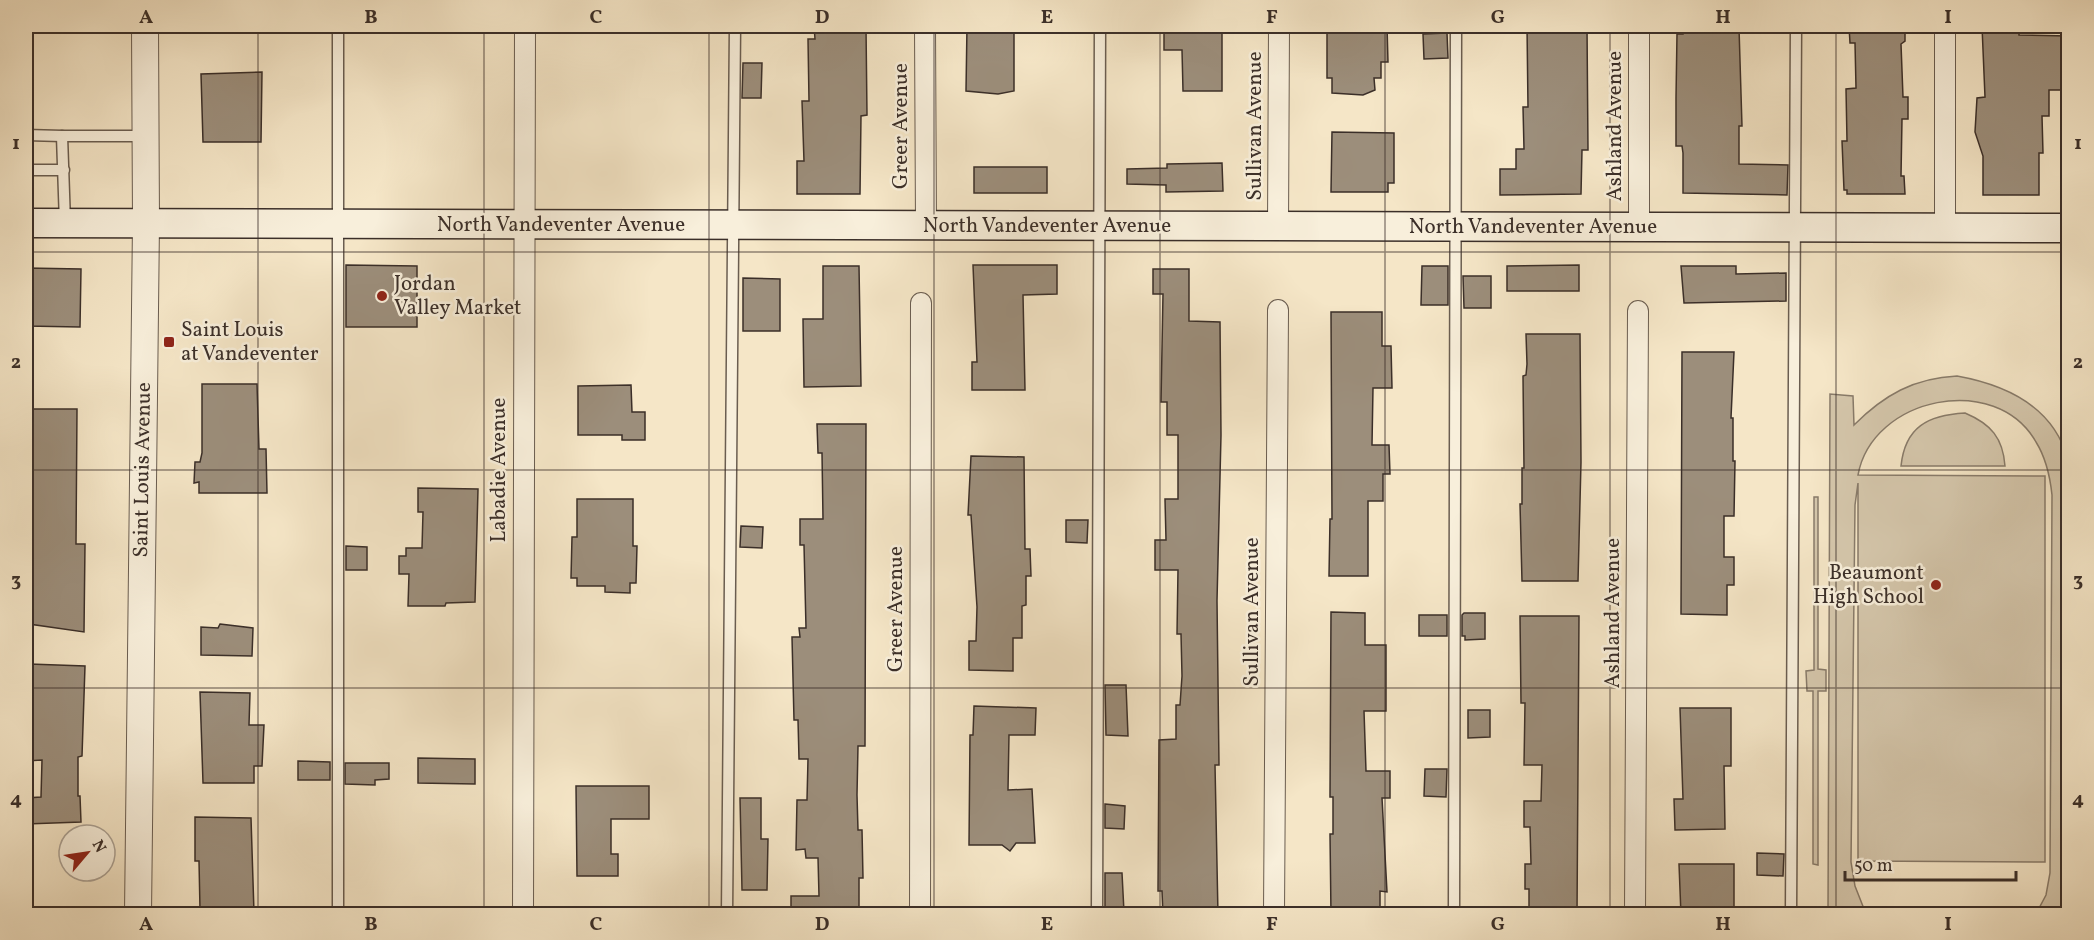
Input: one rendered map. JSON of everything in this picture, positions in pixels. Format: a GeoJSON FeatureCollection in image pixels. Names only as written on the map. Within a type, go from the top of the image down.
{"type":"FeatureCollection","features":[{"type":"Feature","properties":{"kind":"main road","name":"North Vandeventer Avenue"},"geometry":{"type":"LineString","coordinates":[[26,223],[2068,228]]}},
{"type":"Feature","properties":{"kind":"street","name":"Saint Louis Avenue"},"geometry":{"type":"LineString","coordinates":[[138,915],[146,223],[145,26]]}},
{"type":"Feature","properties":{"kind":"street","name":"Labadie Avenue"},"geometry":{"type":"LineString","coordinates":[[523,915],[525,26]]}},
{"type":"Feature","properties":{"kind":"street","name":"Greer Avenue"},"geometry":{"type":"LineString","coordinates":[[925,26],[926,226]]}},
{"type":"Feature","properties":{"kind":"street","name":"Sullivan Avenue"},"geometry":{"type":"LineString","coordinates":[[1278,227],[1279,26]]}},
{"type":"Feature","properties":{"kind":"street","name":"Ashland Avenue"},"geometry":{"type":"LineString","coordinates":[[1639,26],[1639,227]]}},
{"type":"Feature","properties":{"kind":"street"},"geometry":{"type":"LineString","coordinates":[[1945,26],[1945,228]]}},
{"type":"Feature","properties":{"kind":"street","name":"Greer Avenue"},"geometry":{"type":"LineString","coordinates":[[920,915],[921,303]]}},
{"type":"Feature","properties":{"kind":"street","name":"Sullivan Avenue"},"geometry":{"type":"LineString","coordinates":[[1274,915],[1278,310]]}},
{"type":"Feature","properties":{"kind":"street","name":"Ashland Avenue"},"geometry":{"type":"LineString","coordinates":[[1635,915],[1638,311]]}},
{"type":"Feature","properties":{"kind":"lane"},"geometry":{"type":"LineString","coordinates":[[338,26],[338,915]]}},
{"type":"Feature","properties":{"kind":"lane"},"geometry":{"type":"LineString","coordinates":[[727,915],[735,26]]}},
{"type":"Feature","properties":{"kind":"lane"},"geometry":{"type":"LineString","coordinates":[[1097,915],[1101,26]]}},
{"type":"Feature","properties":{"kind":"lane"},"geometry":{"type":"LineString","coordinates":[[1454,915],[1455,26]]}},
{"type":"Feature","properties":{"kind":"lane"},"geometry":{"type":"LineString","coordinates":[[1791,915],[1796,26]]}},
{"type":"Feature","properties":{"kind":"lane"},"geometry":{"type":"LineString","coordinates":[[26,135],[146,136]]}},
{"type":"Feature","properties":{"kind":"lane"},"geometry":{"type":"LineString","coordinates":[[62,136],[64,224]]}},
{"type":"Feature","properties":{"kind":"lane"},"geometry":{"type":"LineString","coordinates":[[26,170],[63,170]]}},
{"type":"Feature","properties":{"kind":"shaded area"},"geometry":{"type":"Polygon","coordinates":[[[1957,376],[1993,385],[2026,401],[2052,426],[2068,460],[2068,902],[2063,914],[2036,914],[2046,895],[2050,873],[2052,495],[2049,474],[2036,442],[2017,420],[1993,406],[1966,401],[1937,403],[1910,412],[1886,427],[1868,448],[1858,475],[2045,476],[2045,862],[1858,861],[1858,483],[1855,505],[1851,862],[1855,886],[1866,914],[1828,914],[1830,394],[1853,396],[1854,425],[1888,397],[1913,384],[1941,377],[1957,376]]]}},
{"type":"Feature","properties":{"kind":"shaded area"},"geometry":{"type":"Polygon","coordinates":[[[1965,413],[1982,422],[1994,433],[2002,447],[2005,466],[1901,466],[1907,442],[1921,426],[1940,417],[1965,413]]]}},
{"type":"Feature","properties":{"kind":"shaded area"},"geometry":{"type":"Polygon","coordinates":[[[1814,497],[1818,497],[1818,669],[1826,670],[1826,691],[1818,691],[1818,865],[1813,864],[1813,691],[1807,691],[1806,671],[1814,670],[1814,497]]]}},
{"type":"Feature","properties":{"kind":"building"},"geometry":{"type":"Polygon","coordinates":[[[814,26],[866,27],[867,115],[861,116],[860,194],[797,194],[797,161],[804,161],[802,101],[809,101],[808,39],[815,39],[814,26]]]}},
{"type":"Feature","properties":{"kind":"building"},"geometry":{"type":"Polygon","coordinates":[[[967,26],[1014,26],[1014,91],[998,94],[966,91],[967,26]]]}},
{"type":"Feature","properties":{"kind":"building"},"geometry":{"type":"Polygon","coordinates":[[[1164,26],[1222,26],[1222,91],[1183,91],[1182,50],[1164,50],[1164,26]]]}},
{"type":"Feature","properties":{"kind":"building"},"geometry":{"type":"Polygon","coordinates":[[[1333,26],[1387,26],[1388,62],[1381,62],[1381,78],[1374,78],[1375,90],[1363,95],[1332,93],[1332,78],[1327,78],[1327,33],[1332,33],[1333,26]]]}},
{"type":"Feature","properties":{"kind":"building"},"geometry":{"type":"Polygon","coordinates":[[[1527,26],[1587,26],[1588,150],[1582,150],[1581,194],[1500,195],[1500,169],[1516,169],[1516,149],[1524,149],[1523,107],[1528,107],[1527,26]]]}},
{"type":"Feature","properties":{"kind":"building"},"geometry":{"type":"Polygon","coordinates":[[[1849,26],[1905,26],[1905,41],[1901,44],[1903,97],[1908,97],[1908,119],[1902,119],[1901,176],[1904,176],[1905,194],[1847,194],[1847,190],[1844,190],[1842,141],[1847,141],[1846,89],[1856,88],[1855,43],[1850,43],[1849,26]]]}},
{"type":"Feature","properties":{"kind":"building"},"geometry":{"type":"Polygon","coordinates":[[[1982,26],[2019,26],[2019,35],[2068,36],[2068,90],[2049,90],[2049,116],[2042,116],[2043,153],[2039,153],[2039,195],[1983,195],[1983,156],[1975,132],[1977,98],[1985,97],[1982,26]]]}},
{"type":"Feature","properties":{"kind":"building"},"geometry":{"type":"Polygon","coordinates":[[[1683,27],[1739,28],[1742,126],[1739,126],[1739,164],[1788,165],[1787,195],[1683,193],[1682,146],[1676,146],[1676,98],[1677,34],[1683,34],[1683,27]]]}},
{"type":"Feature","properties":{"kind":"building"},"geometry":{"type":"Polygon","coordinates":[[[1447,33],[1448,58],[1424,59],[1423,34],[1447,33]]]}},
{"type":"Feature","properties":{"kind":"building"},"geometry":{"type":"Polygon","coordinates":[[[743,63],[762,63],[761,98],[742,98],[743,63]]]}},
{"type":"Feature","properties":{"kind":"building"},"geometry":{"type":"Polygon","coordinates":[[[262,72],[261,142],[203,142],[201,74],[262,72]]]}},
{"type":"Feature","properties":{"kind":"building"},"geometry":{"type":"Polygon","coordinates":[[[1332,132],[1394,133],[1394,183],[1388,183],[1388,192],[1331,192],[1332,132]]]}},
{"type":"Feature","properties":{"kind":"building"},"geometry":{"type":"Polygon","coordinates":[[[1222,163],[1223,191],[1166,192],[1166,185],[1127,184],[1127,169],[1167,168],[1167,164],[1222,163]]]}},
{"type":"Feature","properties":{"kind":"building"},"geometry":{"type":"Polygon","coordinates":[[[974,167],[1047,167],[1047,193],[974,193],[974,167]]]}},
{"type":"Feature","properties":{"kind":"building","name":"Jordan Valley Market"},"geometry":{"type":"Polygon","coordinates":[[[346,265],[417,266],[417,327],[346,327],[346,265]]]}},
{"type":"Feature","properties":{"kind":"building"},"geometry":{"type":"Polygon","coordinates":[[[973,265],[1057,265],[1057,294],[1023,295],[1025,390],[972,390],[972,362],[977,362],[973,265]]]}},
{"type":"Feature","properties":{"kind":"building"},"geometry":{"type":"Polygon","coordinates":[[[1579,265],[1579,291],[1507,291],[1507,266],[1579,265]]]}},
{"type":"Feature","properties":{"kind":"building"},"geometry":{"type":"Polygon","coordinates":[[[823,266],[859,266],[861,386],[804,387],[803,319],[823,319],[823,266]]]}},
{"type":"Feature","properties":{"kind":"building"},"geometry":{"type":"Polygon","coordinates":[[[1422,266],[1448,266],[1448,305],[1421,305],[1422,266]]]}},
{"type":"Feature","properties":{"kind":"building"},"geometry":{"type":"Polygon","coordinates":[[[1681,266],[1736,266],[1736,274],[1786,273],[1786,301],[1684,303],[1681,266]]]}},
{"type":"Feature","properties":{"kind":"building"},"geometry":{"type":"Polygon","coordinates":[[[26,268],[81,269],[80,327],[26,326],[26,268]]]}},
{"type":"Feature","properties":{"kind":"building"},"geometry":{"type":"Polygon","coordinates":[[[1153,269],[1189,269],[1189,321],[1220,322],[1221,435],[1217,601],[1219,765],[1215,765],[1218,915],[1163,915],[1162,891],[1158,891],[1159,740],[1176,739],[1176,705],[1180,705],[1182,676],[1181,634],[1177,634],[1178,570],[1155,570],[1155,540],[1166,540],[1165,499],[1178,499],[1178,435],[1167,435],[1167,402],[1161,402],[1163,294],[1153,294],[1153,269]]]}},
{"type":"Feature","properties":{"kind":"building"},"geometry":{"type":"Polygon","coordinates":[[[1463,276],[1491,276],[1491,308],[1464,308],[1463,276]]]}},
{"type":"Feature","properties":{"kind":"building"},"geometry":{"type":"Polygon","coordinates":[[[743,278],[780,279],[780,331],[743,331],[743,278]]]}},
{"type":"Feature","properties":{"kind":"building"},"geometry":{"type":"Polygon","coordinates":[[[1331,312],[1382,312],[1382,346],[1391,346],[1392,388],[1373,388],[1372,445],[1389,445],[1390,474],[1383,474],[1383,501],[1368,501],[1368,576],[1329,576],[1330,519],[1332,519],[1331,312]]]}},
{"type":"Feature","properties":{"kind":"building"},"geometry":{"type":"Polygon","coordinates":[[[1526,334],[1580,334],[1581,462],[1578,581],[1522,581],[1520,504],[1522,504],[1522,468],[1524,468],[1523,376],[1526,375],[1527,364],[1526,334]]]}},
{"type":"Feature","properties":{"kind":"building"},"geometry":{"type":"Polygon","coordinates":[[[1682,352],[1734,352],[1731,418],[1733,418],[1733,461],[1735,461],[1734,516],[1724,516],[1724,557],[1734,557],[1734,585],[1727,585],[1727,615],[1681,614],[1682,352]]]}},
{"type":"Feature","properties":{"kind":"building"},"geometry":{"type":"Polygon","coordinates":[[[202,384],[257,384],[259,449],[266,449],[267,493],[199,493],[199,482],[194,483],[195,462],[200,462],[202,453],[202,384]]]}},
{"type":"Feature","properties":{"kind":"building"},"geometry":{"type":"Polygon","coordinates":[[[631,385],[632,412],[645,412],[645,440],[622,440],[622,435],[578,435],[578,386],[631,385]]]}},
{"type":"Feature","properties":{"kind":"building"},"geometry":{"type":"Polygon","coordinates":[[[26,409],[77,409],[76,544],[85,544],[84,632],[29,624],[31,601],[26,583],[26,409]]]}},
{"type":"Feature","properties":{"kind":"building"},"geometry":{"type":"Polygon","coordinates":[[[817,424],[866,424],[865,746],[858,746],[857,795],[858,830],[862,830],[863,878],[859,878],[859,915],[791,915],[791,896],[819,896],[818,858],[806,858],[805,849],[796,850],[797,800],[807,800],[808,759],[799,759],[798,720],[794,720],[792,637],[800,637],[799,628],[806,628],[804,545],[800,545],[800,519],[823,519],[822,453],[818,453],[817,424]]]}},
{"type":"Feature","properties":{"kind":"building"},"geometry":{"type":"Polygon","coordinates":[[[971,456],[1024,457],[1025,549],[1030,549],[1031,576],[1026,576],[1026,605],[1022,606],[1022,638],[1013,638],[1013,671],[969,670],[969,641],[976,641],[977,607],[971,515],[968,515],[971,456]]]}},
{"type":"Feature","properties":{"kind":"building"},"geometry":{"type":"Polygon","coordinates":[[[418,488],[478,489],[475,602],[446,603],[445,606],[408,606],[409,574],[399,574],[399,556],[406,556],[406,548],[422,548],[423,512],[418,512],[418,488]]]}},
{"type":"Feature","properties":{"kind":"building"},"geometry":{"type":"Polygon","coordinates":[[[577,499],[633,499],[633,546],[637,546],[636,583],[630,583],[630,593],[605,592],[605,586],[577,586],[577,578],[571,578],[572,537],[577,537],[577,499]]]}},
{"type":"Feature","properties":{"kind":"building"},"geometry":{"type":"Polygon","coordinates":[[[1066,520],[1088,520],[1087,543],[1066,542],[1066,520]]]}},
{"type":"Feature","properties":{"kind":"building"},"geometry":{"type":"Polygon","coordinates":[[[741,526],[763,527],[762,548],[740,547],[741,526]]]}},
{"type":"Feature","properties":{"kind":"building"},"geometry":{"type":"Polygon","coordinates":[[[346,546],[367,547],[367,570],[346,570],[346,546]]]}},
{"type":"Feature","properties":{"kind":"building"},"geometry":{"type":"Polygon","coordinates":[[[1331,612],[1365,613],[1365,645],[1386,645],[1386,711],[1364,711],[1366,771],[1390,771],[1390,798],[1382,798],[1387,892],[1380,891],[1380,915],[1331,915],[1330,834],[1333,834],[1333,797],[1330,797],[1331,612]]]}},
{"type":"Feature","properties":{"kind":"building"},"geometry":{"type":"Polygon","coordinates":[[[1464,613],[1485,613],[1485,639],[1465,640],[1465,636],[1462,636],[1462,615],[1464,613]]]}},
{"type":"Feature","properties":{"kind":"building"},"geometry":{"type":"Polygon","coordinates":[[[1419,615],[1447,615],[1447,636],[1419,636],[1419,615]]]}},
{"type":"Feature","properties":{"kind":"building"},"geometry":{"type":"Polygon","coordinates":[[[1520,616],[1579,616],[1577,915],[1529,915],[1529,889],[1525,889],[1525,864],[1531,864],[1530,827],[1524,827],[1524,801],[1541,801],[1542,765],[1524,765],[1525,703],[1521,703],[1520,616]]]}},
{"type":"Feature","properties":{"kind":"building"},"geometry":{"type":"Polygon","coordinates":[[[220,624],[253,628],[252,656],[201,655],[201,627],[218,628],[220,624]]]}},
{"type":"Feature","properties":{"kind":"building"},"geometry":{"type":"Polygon","coordinates":[[[29,664],[85,666],[82,756],[78,757],[81,822],[26,824],[26,798],[41,797],[42,760],[26,761],[29,664]]]}},
{"type":"Feature","properties":{"kind":"building"},"geometry":{"type":"Polygon","coordinates":[[[1105,685],[1126,685],[1128,736],[1106,735],[1105,685]]]}},
{"type":"Feature","properties":{"kind":"building"},"geometry":{"type":"Polygon","coordinates":[[[200,692],[250,693],[249,725],[264,725],[262,766],[254,766],[254,783],[203,783],[200,692]]]}},
{"type":"Feature","properties":{"kind":"building"},"geometry":{"type":"Polygon","coordinates":[[[974,706],[1036,708],[1035,735],[1009,735],[1008,790],[1032,789],[1035,843],[1016,843],[1010,851],[1002,845],[969,845],[970,735],[973,735],[974,706]]]}},
{"type":"Feature","properties":{"kind":"building"},"geometry":{"type":"Polygon","coordinates":[[[1680,708],[1731,708],[1731,766],[1724,766],[1725,829],[1675,830],[1674,799],[1683,799],[1680,708]]]}},
{"type":"Feature","properties":{"kind":"building"},"geometry":{"type":"Polygon","coordinates":[[[1468,710],[1490,710],[1490,737],[1468,738],[1468,710]]]}},
{"type":"Feature","properties":{"kind":"building"},"geometry":{"type":"Polygon","coordinates":[[[418,758],[475,759],[475,784],[418,783],[418,758]]]}},
{"type":"Feature","properties":{"kind":"building"},"geometry":{"type":"Polygon","coordinates":[[[298,761],[330,762],[330,780],[298,780],[298,761]]]}},
{"type":"Feature","properties":{"kind":"building"},"geometry":{"type":"Polygon","coordinates":[[[345,763],[389,763],[389,779],[375,780],[375,785],[345,784],[345,763]]]}},
{"type":"Feature","properties":{"kind":"building"},"geometry":{"type":"Polygon","coordinates":[[[1425,769],[1447,769],[1446,797],[1424,796],[1425,769]]]}},
{"type":"Feature","properties":{"kind":"building"},"geometry":{"type":"Polygon","coordinates":[[[576,786],[649,786],[649,819],[611,819],[611,854],[618,854],[618,876],[577,876],[576,786]]]}},
{"type":"Feature","properties":{"kind":"building"},"geometry":{"type":"Polygon","coordinates":[[[740,798],[761,798],[761,839],[768,839],[767,890],[742,890],[740,798]]]}},
{"type":"Feature","properties":{"kind":"building"},"geometry":{"type":"Polygon","coordinates":[[[1105,804],[1125,806],[1124,829],[1105,828],[1105,804]]]}},
{"type":"Feature","properties":{"kind":"building"},"geometry":{"type":"Polygon","coordinates":[[[195,817],[251,818],[254,913],[221,913],[216,909],[200,909],[199,861],[195,861],[195,817]]]}},
{"type":"Feature","properties":{"kind":"building"},"geometry":{"type":"Polygon","coordinates":[[[1757,853],[1784,854],[1783,876],[1757,875],[1757,853]]]}},
{"type":"Feature","properties":{"kind":"building"},"geometry":{"type":"Polygon","coordinates":[[[1679,864],[1734,864],[1734,915],[1681,915],[1679,864]]]}},
{"type":"Feature","properties":{"kind":"building"},"geometry":{"type":"Polygon","coordinates":[[[1105,873],[1122,873],[1124,912],[1105,913],[1105,873]]]}},
{"type":"Feature","properties":{"kind":"place","name":"Jordan Valley Market"},"geometry":{"type":"Point","coordinates":[382,296]}},
{"type":"Feature","properties":{"kind":"place","name":"Saint Louis at Vandeventer"},"geometry":{"type":"Point","coordinates":[169,342]}},
{"type":"Feature","properties":{"kind":"place","name":"Beaumont High School"},"geometry":{"type":"Point","coordinates":[1936,585]}}]}
